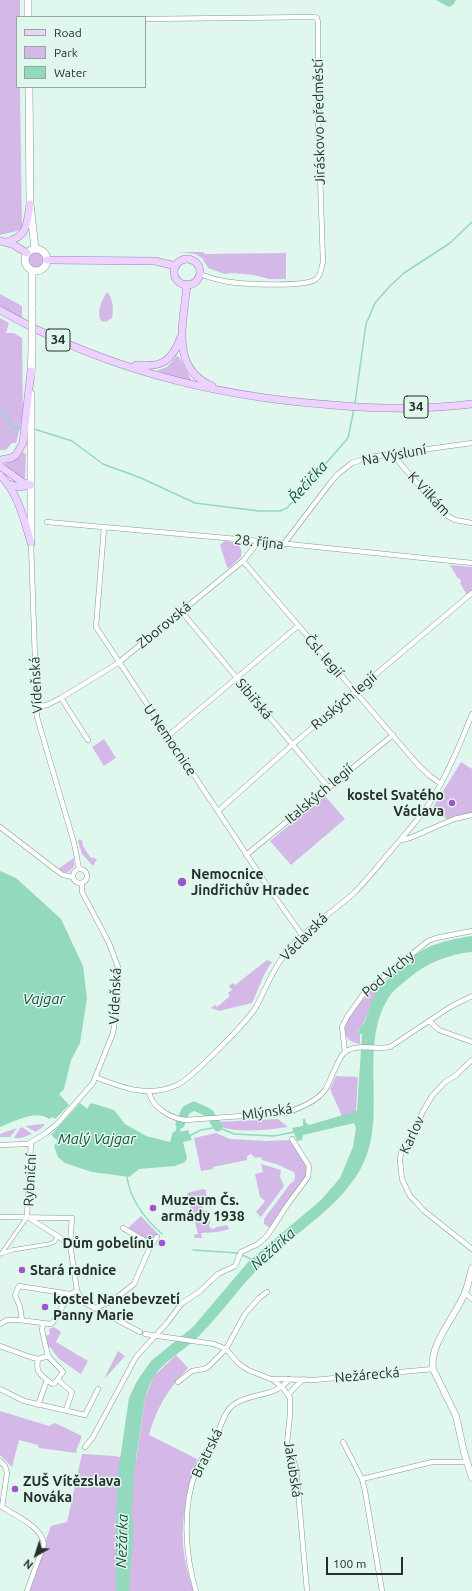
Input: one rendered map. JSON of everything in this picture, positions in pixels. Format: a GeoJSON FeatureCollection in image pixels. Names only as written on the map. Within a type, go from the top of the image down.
{"type":"FeatureCollection","features":[{"type":"Feature","properties":{"kind":"main road"},"geometry":{"type":"LineString","coordinates":[[28,0],[28,16]]}},
{"type":"Feature","properties":{"kind":"main road"},"geometry":{"type":"LineString","coordinates":[[29,88],[30,204],[35,249]]}},
{"type":"Feature","properties":{"kind":"main road"},"geometry":{"type":"LineString","coordinates":[[3,242],[13,240],[22,234],[26,226],[30,204]]}},
{"type":"Feature","properties":{"kind":"main road"},"geometry":{"type":"LineString","coordinates":[[3,242],[27,253]]}},
{"type":"Feature","properties":{"kind":"main road"},"geometry":{"type":"LineString","coordinates":[[35,249],[42,251],[47,260],[46,264],[39,271],[32,271],[24,262],[27,253],[35,249]]}},
{"type":"Feature","properties":{"kind":"main road"},"geometry":{"type":"LineString","coordinates":[[47,260],[155,261],[176,266]]}},
{"type":"Feature","properties":{"kind":"main road"},"geometry":{"type":"LineString","coordinates":[[182,260],[193,260],[199,266],[200,274],[196,281],[187,284],[181,283],[176,278],[175,270],[176,266],[182,260]]}},
{"type":"Feature","properties":{"kind":"main road"},"geometry":{"type":"LineString","coordinates":[[31,544],[32,271]]}},
{"type":"Feature","properties":{"kind":"main road"},"geometry":{"type":"LineString","coordinates":[[187,284],[182,333],[183,352],[191,371],[205,383],[230,393]]}},
{"type":"Feature","properties":{"kind":"main road","name":"34"},"geometry":{"type":"LineString","coordinates":[[0,310],[62,342],[119,363],[194,385],[230,393],[295,403],[360,408],[472,404]]}},
{"type":"Feature","properties":{"kind":"main road"},"geometry":{"type":"LineString","coordinates":[[119,363],[147,366],[163,363],[173,354],[182,333]]}},
{"type":"Feature","properties":{"kind":"main road"},"geometry":{"type":"LineString","coordinates":[[0,460],[11,458],[16,455],[23,443],[32,371]]}},
{"type":"Feature","properties":{"kind":"main road"},"geometry":{"type":"LineString","coordinates":[[0,466],[22,482],[31,485]]}},
{"type":"Feature","properties":{"kind":"main road"},"geometry":{"type":"LineString","coordinates":[[0,475],[9,484],[20,507],[31,544]]}},
{"type":"Feature","properties":{"kind":"main road"},"geometry":{"type":"LineString","coordinates":[[9,484],[19,487],[31,485]]}},
{"type":"Feature","properties":{"kind":"street","name":"Jiráskovo předměstí"},"geometry":{"type":"LineString","coordinates":[[146,19],[314,17],[317,18],[318,22],[318,117],[323,262],[320,273],[316,279],[307,283],[266,284],[224,281],[200,274]]}},
{"type":"Feature","properties":{"kind":"street","name":"Na Výsluní"},"geometry":{"type":"LineString","coordinates":[[283,544],[331,482],[345,468],[362,459],[472,443]]}},
{"type":"Feature","properties":{"kind":"street","name":"K Vilkám"},"geometry":{"type":"LineString","coordinates":[[392,454],[444,514],[455,520],[472,522]]}},
{"type":"Feature","properties":{"kind":"street","name":"28. října"},"geometry":{"type":"LineString","coordinates":[[47,522],[259,541],[472,563]]}},
{"type":"Feature","properties":{"kind":"street","name":"U Nemocnice"},"geometry":{"type":"LineString","coordinates":[[104,528],[96,627],[118,663],[246,855],[302,935]]}},
{"type":"Feature","properties":{"kind":"street","name":"Zborovská"},"geometry":{"type":"LineString","coordinates":[[36,707],[47,705],[61,698],[118,663],[243,561],[259,541]]}},
{"type":"Feature","properties":{"kind":"street","name":"Vídeňská"},"geometry":{"type":"LineString","coordinates":[[31,544],[36,707],[40,728],[74,842],[79,869],[86,871],[87,876],[86,880],[82,883],[82,890],[113,952],[119,974],[113,1033],[91,1086],[57,1124],[31,1143]]}},
{"type":"Feature","properties":{"kind":"street","name":"Čsl. legií"},"geometry":{"type":"LineString","coordinates":[[243,561],[419,766],[441,784]]}},
{"type":"Feature","properties":{"kind":"street","name":"Ruských legií"},"geometry":{"type":"LineString","coordinates":[[218,811],[292,745],[472,592]]}},
{"type":"Feature","properties":{"kind":"street","name":"Sibiřská"},"geometry":{"type":"LineString","coordinates":[[181,611],[328,787]]}},
{"type":"Feature","properties":{"kind":"street"},"geometry":{"type":"LineString","coordinates":[[168,736],[298,626]]}},
{"type":"Feature","properties":{"kind":"street"},"geometry":{"type":"LineString","coordinates":[[61,698],[88,740]]}},
{"type":"Feature","properties":{"kind":"street","name":"Václavská"},"geometry":{"type":"LineString","coordinates":[[95,1077],[124,1087],[149,1092],[161,1091],[178,1085],[192,1076],[255,1009],[276,966],[302,935],[356,890],[401,840],[428,805],[441,784],[472,714]]}},
{"type":"Feature","properties":{"kind":"street","name":"Italských legií"},"geometry":{"type":"LineString","coordinates":[[246,855],[393,734]]}},
{"type":"Feature","properties":{"kind":"street"},"geometry":{"type":"LineString","coordinates":[[401,840],[410,838],[454,819],[472,815]]}},
{"type":"Feature","properties":{"kind":"street"},"geometry":{"type":"LineString","coordinates":[[0,827],[63,875],[73,877]]}},
{"type":"Feature","properties":{"kind":"street"},"geometry":{"type":"LineString","coordinates":[[79,869],[74,871],[73,877],[75,882],[82,883]]}},
{"type":"Feature","properties":{"kind":"street","name":"Pod Vrchy"},"geometry":{"type":"LineString","coordinates":[[345,1052],[342,1028],[347,1017],[370,987],[428,941],[472,931]]}},
{"type":"Feature","properties":{"kind":"street"},"geometry":{"type":"LineString","coordinates":[[345,1052],[356,1048],[379,1049],[394,1046],[452,1006],[472,996]]}},
{"type":"Feature","properties":{"kind":"street"},"geometry":{"type":"LineString","coordinates":[[429,1021],[439,1030],[472,1042]]}},
{"type":"Feature","properties":{"kind":"street","name":"Mlýnská"},"geometry":{"type":"LineString","coordinates":[[149,1092],[151,1100],[158,1107],[178,1119],[210,1119],[285,1113],[300,1108],[314,1100],[324,1091],[345,1052]]}},
{"type":"Feature","properties":{"kind":"street","name":"Karlov"},"geometry":{"type":"LineString","coordinates":[[472,1060],[455,1076],[445,1082],[432,1096],[422,1113],[416,1130],[401,1151],[400,1161],[402,1179],[410,1196],[423,1210],[472,1249]]}},
{"type":"Feature","properties":{"kind":"street"},"geometry":{"type":"LineString","coordinates":[[85,1447],[93,1437],[136,1357],[182,1303],[199,1292],[218,1274],[235,1266],[240,1254],[258,1244],[267,1236],[308,1177],[309,1166],[292,1140]]}},
{"type":"Feature","properties":{"kind":"street"},"geometry":{"type":"LineString","coordinates":[[0,1145],[20,1145],[31,1143]]}},
{"type":"Feature","properties":{"kind":"street","name":"Rybniční"},"geometry":{"type":"LineString","coordinates":[[27,1217],[31,1143]]}},
{"type":"Feature","properties":{"kind":"street"},"geometry":{"type":"LineString","coordinates":[[0,1217],[72,1218],[70,1244],[77,1291],[70,1294],[20,1286],[16,1291],[15,1298],[20,1307],[22,1320]]}},
{"type":"Feature","properties":{"kind":"street"},"geometry":{"type":"LineString","coordinates":[[27,1217],[70,1244]]}},
{"type":"Feature","properties":{"kind":"street"},"geometry":{"type":"LineString","coordinates":[[0,1254],[27,1217]]}},
{"type":"Feature","properties":{"kind":"street"},"geometry":{"type":"LineString","coordinates":[[123,1228],[147,1242],[150,1247]]}},
{"type":"Feature","properties":{"kind":"street"},"geometry":{"type":"LineString","coordinates":[[0,1254],[12,1250],[49,1244],[54,1242],[58,1236]]}},
{"type":"Feature","properties":{"kind":"street"},"geometry":{"type":"LineString","coordinates":[[94,1308],[111,1302],[132,1286],[150,1247],[157,1237]]}},
{"type":"Feature","properties":{"kind":"street"},"geometry":{"type":"LineString","coordinates":[[472,1268],[465,1293],[437,1345],[432,1362],[433,1369],[456,1416],[472,1478]]}},
{"type":"Feature","properties":{"kind":"street","name":"Nežárecká"},"geometry":{"type":"LineString","coordinates":[[77,1291],[85,1302],[94,1308],[143,1333],[214,1344],[226,1350],[239,1364],[248,1370],[271,1379],[314,1380],[433,1369]]}},
{"type":"Feature","properties":{"kind":"street"},"geometry":{"type":"LineString","coordinates":[[178,1382],[192,1372],[208,1367],[226,1350],[245,1314],[258,1298],[267,1292]]}},
{"type":"Feature","properties":{"kind":"street"},"geometry":{"type":"LineString","coordinates":[[465,1293],[472,1299]]}},
{"type":"Feature","properties":{"kind":"street"},"geometry":{"type":"LineString","coordinates":[[0,1324],[7,1320],[22,1320],[43,1324],[53,1322],[70,1294]]}},
{"type":"Feature","properties":{"kind":"street"},"geometry":{"type":"LineString","coordinates":[[38,1359],[36,1368],[38,1373],[52,1384],[55,1383],[63,1372],[48,1356],[42,1330],[43,1324]]}},
{"type":"Feature","properties":{"kind":"street"},"geometry":{"type":"LineString","coordinates":[[0,1346],[38,1359],[48,1356]]}},
{"type":"Feature","properties":{"kind":"street"},"geometry":{"type":"LineString","coordinates":[[271,1379],[289,1394],[304,1380]]}},
{"type":"Feature","properties":{"kind":"street"},"geometry":{"type":"LineString","coordinates":[[283,1388],[290,1379]]}},
{"type":"Feature","properties":{"kind":"street"},"geometry":{"type":"LineString","coordinates":[[38,1405],[47,1380]]}},
{"type":"Feature","properties":{"kind":"street"},"geometry":{"type":"LineString","coordinates":[[58,1380],[72,1392],[66,1410]]}},
{"type":"Feature","properties":{"kind":"street","name":"Bratrská"},"geometry":{"type":"LineString","coordinates":[[196,1591],[190,1572],[186,1532],[190,1491],[195,1472],[230,1407],[241,1400],[283,1388]]}},
{"type":"Feature","properties":{"kind":"street"},"geometry":{"type":"LineString","coordinates":[[0,1389],[24,1401],[85,1415],[98,1389]]}},
{"type":"Feature","properties":{"kind":"street","name":"Jakubská"},"geometry":{"type":"LineString","coordinates":[[289,1394],[290,1415],[287,1443],[296,1468],[306,1591]]}},
{"type":"Feature","properties":{"kind":"street"},"geometry":{"type":"LineString","coordinates":[[343,1442],[362,1479],[382,1591]]}},
{"type":"Feature","properties":{"kind":"street"},"geometry":{"type":"LineString","coordinates":[[0,1461],[5,1466],[7,1473],[2,1491],[2,1508],[34,1527],[43,1539],[44,1544],[27,1591]]}},
{"type":"Feature","properties":{"kind":"street"},"geometry":{"type":"LineString","coordinates":[[362,1479],[432,1462],[467,1462]]}},
{"type":"Feature","properties":{"kind":"green space"},"geometry":{"type":"Polygon","coordinates":[[[0,0],[20,0],[20,16],[16,16],[16,88],[20,88],[22,228],[17,231],[0,235],[0,0]]]}},
{"type":"Feature","properties":{"kind":"green space"},"geometry":{"type":"Polygon","coordinates":[[[36,252],[43,257],[44,260],[39,267],[36,268],[29,263],[28,260],[33,253],[36,252]]]}},
{"type":"Feature","properties":{"kind":"green space"},"geometry":{"type":"Polygon","coordinates":[[[180,252],[203,252],[205,254],[286,253],[286,279],[269,279],[254,275],[232,273],[225,274],[208,268],[202,258],[195,254],[180,252]]]}},
{"type":"Feature","properties":{"kind":"green space"},"geometry":{"type":"Polygon","coordinates":[[[107,292],[112,301],[113,311],[112,318],[106,322],[101,321],[99,310],[107,292]]]}},
{"type":"Feature","properties":{"kind":"green space"},"geometry":{"type":"Polygon","coordinates":[[[0,294],[22,306],[22,318],[0,306],[0,294]]]}},
{"type":"Feature","properties":{"kind":"green space"},"geometry":{"type":"Polygon","coordinates":[[[0,318],[9,323],[6,333],[14,333],[22,338],[23,416],[16,443],[12,443],[6,450],[0,450],[0,318]]]}},
{"type":"Feature","properties":{"kind":"green space"},"geometry":{"type":"Polygon","coordinates":[[[177,356],[179,357],[191,381],[157,371],[167,367],[177,356]]]}},
{"type":"Feature","properties":{"kind":"green space"},"geometry":{"type":"Polygon","coordinates":[[[23,452],[26,454],[25,478],[23,479],[5,467],[6,463],[15,459],[23,452]]]}},
{"type":"Feature","properties":{"kind":"green space"},"geometry":{"type":"Polygon","coordinates":[[[225,541],[238,545],[242,553],[241,557],[229,568],[227,567],[220,545],[225,541]]]}},
{"type":"Feature","properties":{"kind":"green space"},"geometry":{"type":"Polygon","coordinates":[[[450,565],[472,567],[472,590],[467,595],[460,583],[461,581],[459,578],[458,579],[450,565]]]}},
{"type":"Feature","properties":{"kind":"green space"},"geometry":{"type":"Polygon","coordinates":[[[104,739],[116,758],[104,766],[92,747],[104,739]]]}},
{"type":"Feature","properties":{"kind":"green space"},"geometry":{"type":"Polygon","coordinates":[[[461,762],[472,769],[472,813],[447,819],[432,809],[461,762]]]}},
{"type":"Feature","properties":{"kind":"green space"},"geometry":{"type":"Polygon","coordinates":[[[325,796],[345,819],[291,865],[270,841],[325,796]]]}},
{"type":"Feature","properties":{"kind":"green space"},"geometry":{"type":"Polygon","coordinates":[[[80,839],[90,857],[97,859],[93,866],[82,854],[78,841],[80,839]]]}},
{"type":"Feature","properties":{"kind":"green space"},"geometry":{"type":"Polygon","coordinates":[[[74,858],[74,866],[70,871],[66,873],[58,869],[74,858]]]}},
{"type":"Feature","properties":{"kind":"green space"},"geometry":{"type":"Polygon","coordinates":[[[267,960],[272,962],[263,977],[252,1003],[219,1011],[211,1008],[215,1005],[217,1007],[230,996],[228,993],[232,990],[229,986],[232,983],[235,985],[267,960]]]}},
{"type":"Feature","properties":{"kind":"green space"},"geometry":{"type":"Polygon","coordinates":[[[373,989],[377,991],[362,1027],[357,1031],[360,1035],[360,1044],[350,1040],[345,1034],[345,1026],[361,1001],[373,989]]]}},
{"type":"Feature","properties":{"kind":"green space"},"geometry":{"type":"Polygon","coordinates":[[[336,1076],[358,1077],[356,1112],[342,1116],[330,1089],[336,1076]]]}},
{"type":"Feature","properties":{"kind":"green space"},"geometry":{"type":"Polygon","coordinates":[[[278,1119],[288,1127],[262,1130],[236,1130],[220,1127],[216,1122],[278,1119]]]}},
{"type":"Feature","properties":{"kind":"green space"},"geometry":{"type":"Polygon","coordinates":[[[45,1125],[36,1132],[25,1126],[45,1125]]]}},
{"type":"Feature","properties":{"kind":"green space"},"geometry":{"type":"Polygon","coordinates":[[[22,1127],[32,1134],[21,1138],[14,1138],[20,1128],[22,1127]]]}},
{"type":"Feature","properties":{"kind":"green space"},"geometry":{"type":"Polygon","coordinates":[[[17,1128],[10,1137],[0,1137],[0,1134],[17,1128]]]}},
{"type":"Feature","properties":{"kind":"green space"},"geometry":{"type":"Polygon","coordinates":[[[216,1133],[230,1139],[267,1141],[289,1140],[306,1164],[306,1177],[270,1228],[264,1224],[264,1219],[294,1180],[294,1172],[262,1160],[261,1157],[255,1158],[251,1154],[247,1156],[247,1160],[201,1171],[194,1138],[216,1133]]]}},
{"type":"Feature","properties":{"kind":"green space"},"geometry":{"type":"Polygon","coordinates":[[[261,1164],[281,1170],[280,1177],[284,1186],[261,1217],[256,1212],[265,1201],[260,1197],[255,1174],[263,1172],[261,1164]]]}},
{"type":"Feature","properties":{"kind":"green space"},"geometry":{"type":"Polygon","coordinates":[[[203,1189],[206,1190],[207,1204],[204,1204],[202,1209],[208,1211],[209,1221],[211,1221],[209,1225],[210,1228],[213,1229],[227,1225],[229,1229],[218,1232],[201,1233],[202,1238],[194,1238],[194,1235],[198,1234],[193,1214],[191,1214],[187,1193],[203,1189]]]}},
{"type":"Feature","properties":{"kind":"green space"},"geometry":{"type":"Polygon","coordinates":[[[141,1216],[158,1234],[153,1242],[129,1227],[141,1216]]]}},
{"type":"Feature","properties":{"kind":"green space"},"geometry":{"type":"Polygon","coordinates":[[[54,1327],[61,1332],[56,1342],[88,1361],[81,1374],[59,1359],[50,1347],[48,1347],[45,1336],[50,1334],[49,1329],[54,1327]]]}},
{"type":"Feature","properties":{"kind":"green space"},"geometry":{"type":"Polygon","coordinates":[[[118,1351],[125,1356],[105,1378],[106,1375],[118,1351]]]}},
{"type":"Feature","properties":{"kind":"green space"},"geometry":{"type":"Polygon","coordinates":[[[176,1355],[188,1368],[164,1399],[149,1435],[197,1459],[188,1494],[183,1525],[184,1556],[194,1591],[27,1591],[51,1526],[67,1522],[82,1454],[115,1456],[136,1461],[145,1398],[154,1376],[176,1355]]]}},
{"type":"Feature","properties":{"kind":"green space"},"geometry":{"type":"Polygon","coordinates":[[[0,1411],[49,1426],[55,1423],[82,1436],[76,1451],[77,1453],[39,1448],[38,1445],[19,1440],[12,1467],[0,1455],[0,1411]]]}},
{"type":"Feature","properties":{"kind":"water"},"geometry":{"type":"Polygon","coordinates":[[[436,0],[456,0],[453,5],[449,7],[436,0]]]}},
{"type":"Feature","properties":{"kind":"water","name":"Vajgar"},"geometry":{"type":"Polygon","coordinates":[[[0,871],[16,878],[61,919],[83,966],[87,998],[80,1043],[71,1060],[64,1089],[59,1094],[69,1105],[55,1119],[53,1117],[49,1119],[37,1115],[24,1117],[0,1127],[0,871]]]}},
{"type":"Feature","properties":{"kind":"water","name":"Nežárka"},"geometry":{"type":"Polygon","coordinates":[[[472,936],[472,952],[446,957],[423,968],[391,994],[381,1014],[375,1036],[373,1127],[369,1149],[360,1170],[351,1184],[317,1218],[258,1269],[199,1336],[160,1368],[149,1386],[145,1398],[134,1472],[132,1511],[133,1536],[129,1591],[116,1591],[116,1515],[118,1473],[129,1398],[137,1381],[151,1361],[193,1327],[249,1261],[321,1200],[340,1178],[353,1147],[356,1128],[354,1123],[303,1135],[302,1140],[297,1141],[292,1128],[303,1126],[303,1119],[305,1119],[306,1123],[309,1125],[357,1111],[362,1034],[357,1032],[363,1024],[372,1000],[378,990],[398,969],[420,951],[443,942],[472,936]]]}},
{"type":"Feature","properties":{"kind":"water","name":"Malý Vajgar"},"geometry":{"type":"Polygon","coordinates":[[[80,1103],[87,1109],[91,1103],[114,1110],[125,1124],[146,1136],[170,1142],[178,1123],[182,1124],[180,1132],[188,1130],[192,1140],[183,1142],[187,1158],[185,1162],[175,1166],[139,1169],[129,1177],[92,1172],[65,1163],[58,1157],[54,1146],[58,1141],[51,1135],[80,1103]]]}},
{"type":"Feature","properties":{"kind":"waterway","name":"Řečička"},"geometry":{"type":"LineString","coordinates":[[355,403],[366,324],[375,303],[404,273],[450,243],[472,222]]}},
{"type":"Feature","properties":{"kind":"waterway","name":"Řečička"},"geometry":{"type":"LineString","coordinates":[[34,429],[72,441],[103,464],[141,478],[195,503],[259,511],[280,511],[287,508],[348,438],[354,409]]}},
{"type":"Feature","properties":{"kind":"waterway","name":"Řečička"},"geometry":{"type":"LineString","coordinates":[[0,410],[13,428],[23,428]]}},
{"type":"Feature","properties":{"kind":"waterway"},"geometry":{"type":"LineString","coordinates":[[180,1124],[186,1110],[194,1106],[209,1113],[218,1127]]}},
{"type":"Feature","properties":{"kind":"waterway"},"geometry":{"type":"LineString","coordinates":[[189,1136],[201,1130],[218,1127],[234,1134],[274,1136],[294,1132]]}},
{"type":"Feature","properties":{"kind":"waterway"},"geometry":{"type":"LineString","coordinates":[[127,1177],[131,1193],[139,1208],[162,1234]]}},
{"type":"Feature","properties":{"kind":"waterway"},"geometry":{"type":"LineString","coordinates":[[193,1250],[238,1253]]}},
{"type":"Feature","properties":{"kind":"waterway","name":"Nežárka"},"geometry":{"type":"LineString","coordinates":[[242,1255],[251,1259]]}},
{"type":"Feature","properties":{"kind":"place","name":"kostel Svatého Václava"},"geometry":{"type":"Point","coordinates":[452,803]}},
{"type":"Feature","properties":{"kind":"place","name":"Nemocnice Jindřichův Hradec"},"geometry":{"type":"Point","coordinates":[182,882]}},
{"type":"Feature","properties":{"kind":"place","name":"Muzeum Čs. armády 1938"},"geometry":{"type":"Point","coordinates":[153,1208]}},
{"type":"Feature","properties":{"kind":"place","name":"Dům gobelínů"},"geometry":{"type":"Point","coordinates":[162,1243]}},
{"type":"Feature","properties":{"kind":"place","name":"Stará radnice"},"geometry":{"type":"Point","coordinates":[22,1270]}},
{"type":"Feature","properties":{"kind":"place","name":"kostel Nanebevzetí Panny Marie"},"geometry":{"type":"Point","coordinates":[45,1307]}},
{"type":"Feature","properties":{"kind":"place","name":"ZUŠ Vítězslava Nováka"},"geometry":{"type":"Point","coordinates":[15,1489]}}]}
